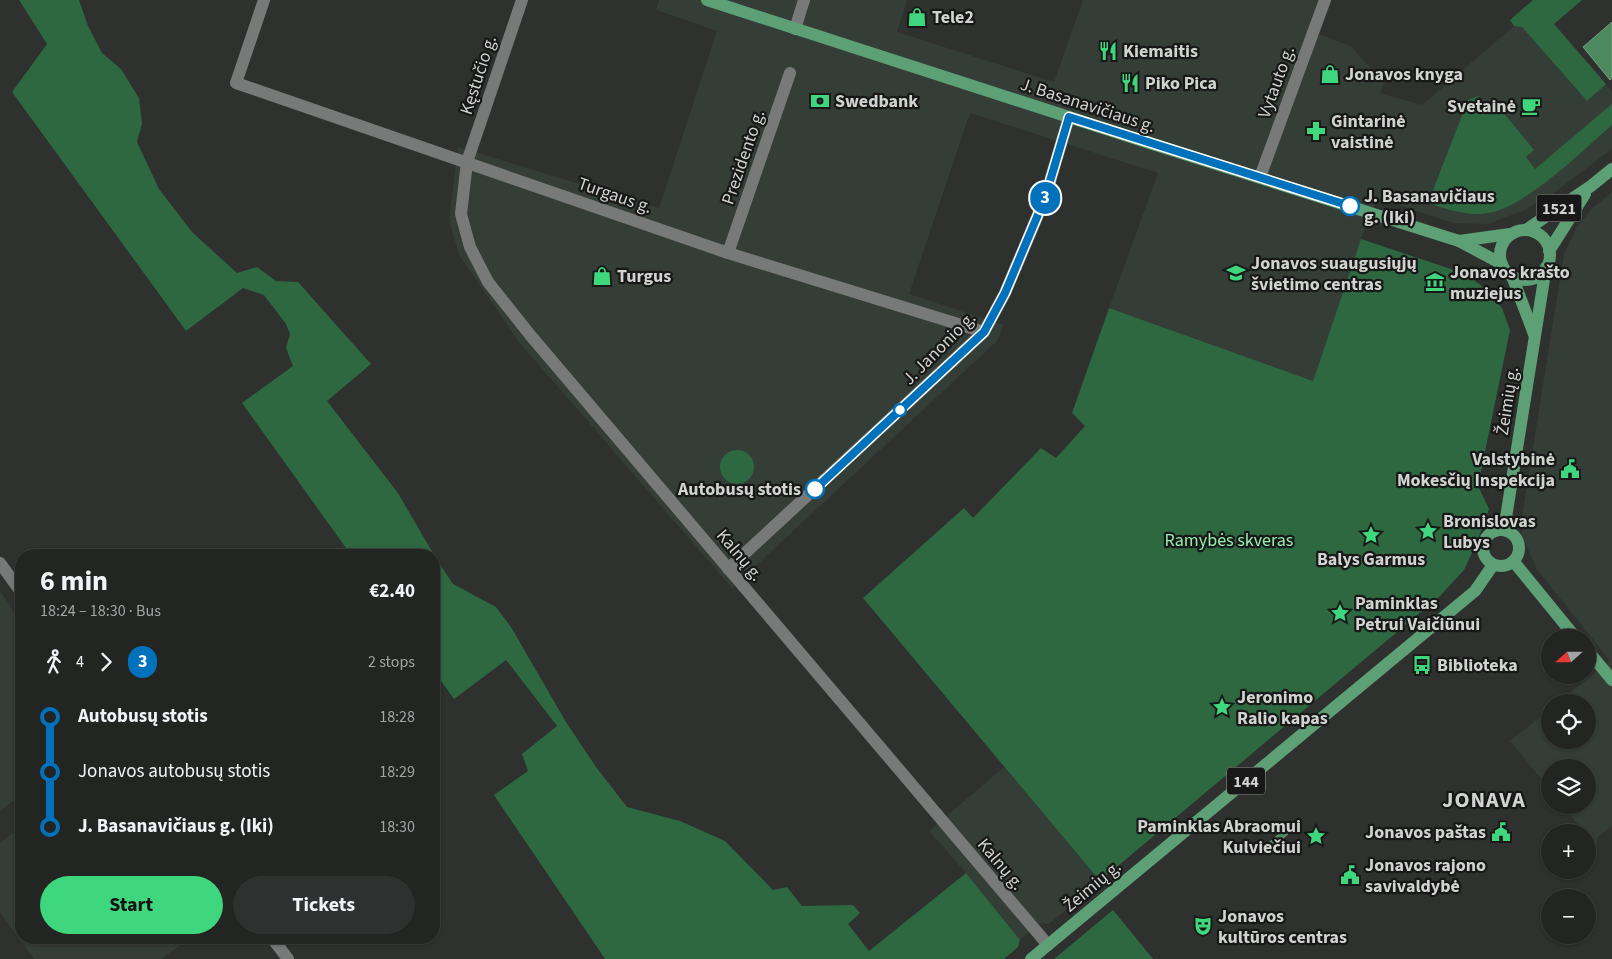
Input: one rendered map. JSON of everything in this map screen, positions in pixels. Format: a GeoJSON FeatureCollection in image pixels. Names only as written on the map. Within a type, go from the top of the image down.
{"type":"FeatureCollection","features":[{"type":"Feature","properties":{"kind":"main road","name":"J. Basanavičiaus g."},"geometry":{"type":"LineString","coordinates":[[707,0],[1459,241],[1502,264]]}},
{"type":"Feature","properties":{"kind":"main road","name":"1521"},"geometry":{"type":"LineString","coordinates":[[1526,230],[1591,186],[1612,169]]}},
{"type":"Feature","properties":{"kind":"main road","name":"1521"},"geometry":{"type":"LineString","coordinates":[[1549,251],[1591,186]]}},
{"type":"Feature","properties":{"kind":"main road"},"geometry":{"type":"LineString","coordinates":[[1512,276],[1519,279],[1527,279],[1542,273],[1548,262],[1549,251],[1541,236],[1526,230],[1510,234],[1504,240],[1500,256],[1502,264],[1512,276],[1535,336]]}},
{"type":"Feature","properties":{"kind":"main road","name":"J. Basanavičiaus g."},"geometry":{"type":"LineString","coordinates":[[1459,241],[1510,234]]}},
{"type":"Feature","properties":{"kind":"main road","name":"Žeimių g."},"geometry":{"type":"LineString","coordinates":[[1504,530],[1546,267]]}},
{"type":"Feature","properties":{"kind":"main road"},"geometry":{"type":"LineString","coordinates":[[1504,530],[1515,536],[1520,546],[1514,562],[1504,567],[1493,565],[1483,552],[1484,540],[1493,532],[1504,530]]}},
{"type":"Feature","properties":{"kind":"main road"},"geometry":{"type":"LineString","coordinates":[[1514,562],[1569,629]]}},
{"type":"Feature","properties":{"kind":"main road","name":"Žeimių g."},"geometry":{"type":"LineString","coordinates":[[1031,959],[1475,591],[1493,565]]}},
{"type":"Feature","properties":{"kind":"main road"},"geometry":{"type":"LineString","coordinates":[[1596,661],[1612,680]]}},
{"type":"Feature","properties":{"kind":"street","name":"Turgaus g."},"geometry":{"type":"LineString","coordinates":[[264,0],[236,83],[728,253],[984,332]]}},
{"type":"Feature","properties":{"kind":"street","name":"Kęstučio g."},"geometry":{"type":"LineString","coordinates":[[468,162],[522,0]]}},
{"type":"Feature","properties":{"kind":"street"},"geometry":{"type":"LineString","coordinates":[[795,29],[804,0]]}},
{"type":"Feature","properties":{"kind":"street","name":"Vytauto g."},"geometry":{"type":"LineString","coordinates":[[1260,177],[1325,0]]}},
{"type":"Feature","properties":{"kind":"street","name":"Prezidento g."},"geometry":{"type":"LineString","coordinates":[[728,253],[790,72]]}},
{"type":"Feature","properties":{"kind":"street","name":"J. Janonio g."},"geometry":{"type":"LineString","coordinates":[[728,569],[984,332],[1005,293],[1045,198],[1069,117]]}},
{"type":"Feature","properties":{"kind":"street","name":"Kalnų g."},"geometry":{"type":"LineString","coordinates":[[468,162],[461,214],[470,247],[488,282],[531,336],[1048,945]]}},
{"type":"Feature","properties":{"kind":"street"},"geometry":{"type":"LineString","coordinates":[[0,563],[15,584]]}},
{"type":"Feature","properties":{"kind":"street"},"geometry":{"type":"LineString","coordinates":[[277,944],[288,959]]}},
{"type":"Feature","properties":{"kind":"shaded area"},"geometry":{"type":"Polygon","coordinates":[[[659,0],[907,0],[897,32],[1054,82],[1083,0],[1329,0],[1317,33],[1352,47],[1384,83],[1380,93],[1422,105],[1514,26],[1522,26],[1586,100],[1606,84],[1612,92],[1612,149],[1555,192],[1525,210],[1488,224],[1453,223],[1378,198],[1361,239],[1313,381],[1109,308],[1158,173],[970,113],[909,294],[1004,325],[997,341],[732,588],[519,342],[459,255],[449,220],[458,147],[659,208],[717,31],[656,10],[659,0]]]}},
{"type":"Feature","properties":{"kind":"shaded area"},"geometry":{"type":"Polygon","coordinates":[[[1612,22],[1612,78],[1610,80],[1583,47],[1612,22]]]}},
{"type":"Feature","properties":{"kind":"shaded area"},"geometry":{"type":"Polygon","coordinates":[[[1612,192],[1612,826],[1598,837],[1596,848],[1596,824],[1577,824],[1569,814],[1596,814],[1596,759],[1541,759],[1541,779],[1510,741],[1541,716],[1541,749],[1596,749],[1596,694],[1568,694],[1581,684],[1596,684],[1596,672],[1610,661],[1596,643],[1596,629],[1585,629],[1536,568],[1522,535],[1522,516],[1564,254],[1577,227],[1592,209],[1612,192]]]}},
{"type":"Feature","properties":{"kind":"shaded area"},"geometry":{"type":"Polygon","coordinates":[[[0,591],[15,612],[15,800],[0,811],[0,591]]]}},
{"type":"Feature","properties":{"kind":"shaded area"},"geometry":{"type":"Polygon","coordinates":[[[1004,767],[1100,881],[1049,924],[1040,923],[1020,940],[929,831],[1004,767]]]}},
{"type":"Feature","properties":{"kind":"shaded area"},"geometry":{"type":"Polygon","coordinates":[[[1285,829],[1289,833],[1267,852],[1264,847],[1285,829]]]}},
{"type":"Feature","properties":{"kind":"shaded area"},"geometry":{"type":"Polygon","coordinates":[[[15,832],[15,933],[0,913],[0,843],[15,832]]]}},
{"type":"Feature","properties":{"kind":"shaded area"},"geometry":{"type":"Polygon","coordinates":[[[23,944],[182,944],[161,959],[34,959],[23,944]]]}},
{"type":"Feature","properties":{"kind":"green space"},"geometry":{"type":"Polygon","coordinates":[[[19,0],[79,0],[88,26],[102,53],[121,69],[139,98],[142,124],[137,142],[159,189],[192,232],[237,273],[257,267],[276,281],[298,282],[371,364],[327,401],[398,493],[431,549],[347,549],[242,403],[293,366],[286,348],[290,334],[286,324],[264,295],[243,288],[186,331],[12,92],[47,44],[19,0]]]}},
{"type":"Feature","properties":{"kind":"green space"},"geometry":{"type":"Polygon","coordinates":[[[1533,0],[1582,0],[1554,24],[1606,84],[1587,101],[1522,27],[1514,26],[1510,20],[1533,0]]]}},
{"type":"Feature","properties":{"kind":"green space"},"geometry":{"type":"Polygon","coordinates":[[[1478,96],[1488,110],[1498,106],[1534,150],[1526,157],[1535,169],[1612,104],[1612,125],[1570,163],[1536,189],[1503,209],[1473,214],[1458,212],[1428,203],[1468,100],[1478,96]]]}},
{"type":"Feature","properties":{"kind":"green space","name":"Ramybės skveras"},"geometry":{"type":"Polygon","coordinates":[[[1361,239],[1466,274],[1488,291],[1502,308],[1510,330],[1478,486],[1489,509],[1477,542],[1464,570],[1440,596],[1100,881],[863,598],[964,508],[973,518],[1041,448],[1056,458],[1085,426],[1072,413],[1109,308],[1313,381],[1361,239]]]}},
{"type":"Feature","properties":{"kind":"green space"},"geometry":{"type":"Polygon","coordinates":[[[737,450],[744,451],[749,455],[753,460],[753,474],[749,479],[744,483],[737,484],[730,483],[725,479],[721,474],[720,467],[721,460],[725,455],[730,451],[737,450]]]}},
{"type":"Feature","properties":{"kind":"green space"},"geometry":{"type":"Polygon","coordinates":[[[440,564],[453,584],[496,607],[511,627],[566,722],[596,767],[627,807],[680,821],[725,841],[773,890],[787,887],[802,906],[853,905],[860,913],[848,924],[869,951],[966,873],[1020,940],[1018,947],[1004,959],[605,959],[494,795],[528,771],[522,754],[557,726],[506,660],[454,699],[440,679],[440,564]]]}},
{"type":"Feature","properties":{"kind":"green space"},"geometry":{"type":"Polygon","coordinates":[[[1113,910],[1153,959],[1054,959],[1113,910]]]}},
{"type":"Feature","properties":{"kind":"bus line","name":"3"},"geometry":{"type":"LineString","coordinates":[[815,489],[984,332],[1005,293],[1045,198],[1069,117],[1350,206]]}},
{"type":"Feature","properties":{"kind":"place","name":"Tele2"},"geometry":{"type":"Point","coordinates":[917,17]}},
{"type":"Feature","properties":{"kind":"place","name":"Kiemaitis"},"geometry":{"type":"Point","coordinates":[1108,51]}},
{"type":"Feature","properties":{"kind":"place","name":"Jonavos knyga"},"geometry":{"type":"Point","coordinates":[1330,74]}},
{"type":"Feature","properties":{"kind":"place","name":"Piko Pica"},"geometry":{"type":"Point","coordinates":[1130,83]}},
{"type":"Feature","properties":{"kind":"place","name":"Swedbank"},"geometry":{"type":"Point","coordinates":[820,101]}},
{"type":"Feature","properties":{"kind":"place","name":"Svetainė"},"geometry":{"type":"Point","coordinates":[1531,106]}},
{"type":"Feature","properties":{"kind":"place","name":"Gintarinė vaistinė"},"geometry":{"type":"Point","coordinates":[1316,131]}},
{"type":"Feature","properties":{"kind":"place","name":"J. Basanavičiaus g. (Iki)"},"geometry":{"type":"Point","coordinates":[1350,206]}},
{"type":"Feature","properties":{"kind":"place","name":"Jonavos suaugusiųjų švietimo centras"},"geometry":{"type":"Point","coordinates":[1236,273]}},
{"type":"Feature","properties":{"kind":"place","name":"Turgus"},"geometry":{"type":"Point","coordinates":[602,276]}},
{"type":"Feature","properties":{"kind":"place","name":"Jonavos krašto muziejus"},"geometry":{"type":"Point","coordinates":[1435,282]}},
{"type":"Feature","properties":{"kind":"place","name":"Valstybinė Mokesčių Inspekcija"},"geometry":{"type":"Point","coordinates":[1570,469]}},
{"type":"Feature","properties":{"kind":"place","name":"Autobusų stotis"},"geometry":{"type":"Point","coordinates":[815,489]}},
{"type":"Feature","properties":{"kind":"place","name":"Bronislovas Lubys"},"geometry":{"type":"Point","coordinates":[1428,531]}},
{"type":"Feature","properties":{"kind":"place","name":"Balys Garmus"},"geometry":{"type":"Point","coordinates":[1371,535]}},
{"type":"Feature","properties":{"kind":"place","name":"Paminklas Petrui Vaičiūnui"},"geometry":{"type":"Point","coordinates":[1340,613]}},
{"type":"Feature","properties":{"kind":"place","name":"Biblioteka"},"geometry":{"type":"Point","coordinates":[1422,665]}},
{"type":"Feature","properties":{"kind":"place","name":"Jeronimo Ralio kapas"},"geometry":{"type":"Point","coordinates":[1222,707]}},
{"type":"Feature","properties":{"kind":"place","name":"Jonavos paštas"},"geometry":{"type":"Point","coordinates":[1501,832]}},
{"type":"Feature","properties":{"kind":"place","name":"Paminklas Abraomui Kulviečiui"},"geometry":{"type":"Point","coordinates":[1316,836]}},
{"type":"Feature","properties":{"kind":"place","name":"Jonavos rajono savivaldybė"},"geometry":{"type":"Point","coordinates":[1350,875]}},
{"type":"Feature","properties":{"kind":"place","name":"Jonavos kultūros centras"},"geometry":{"type":"Point","coordinates":[1203,926]}},
{"type":"Feature","properties":{"kind":"district","name":"JONAVA"},"geometry":{"type":"Point","coordinates":[1484,799]}}]}
